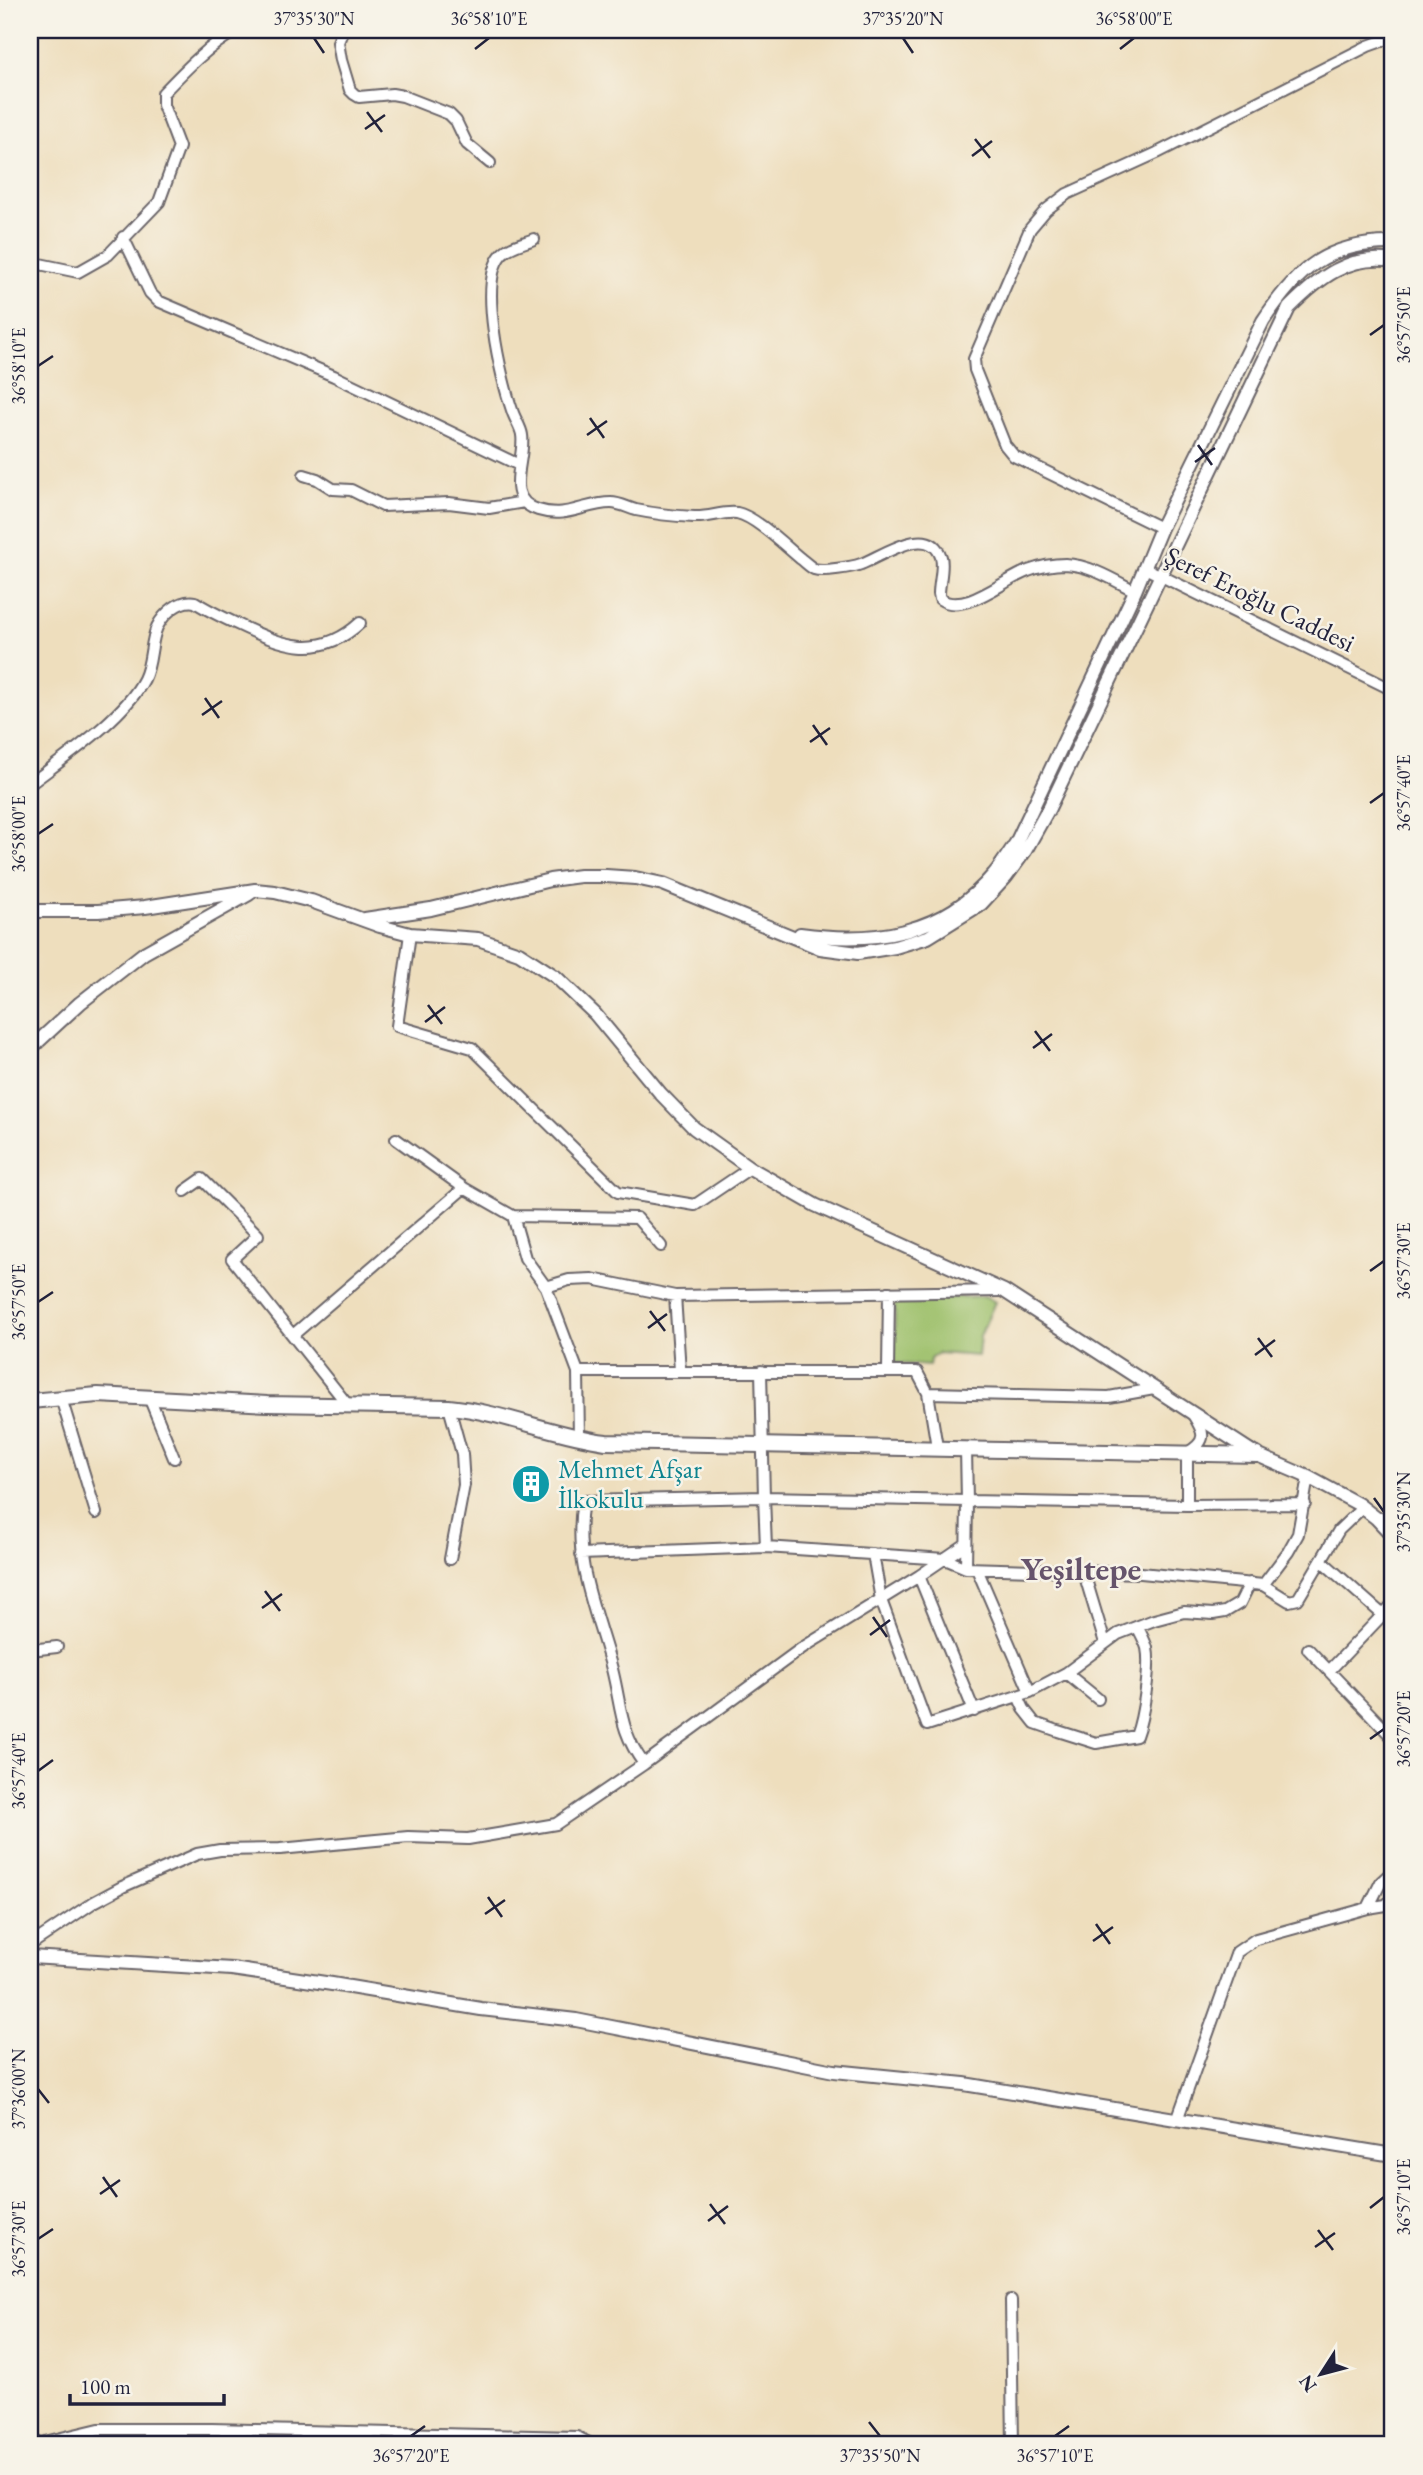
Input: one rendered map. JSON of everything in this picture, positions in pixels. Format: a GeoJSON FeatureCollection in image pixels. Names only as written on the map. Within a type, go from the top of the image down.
{"type":"FeatureCollection","features":[{"type":"Feature","properties":{"kind":"main road"},"geometry":{"type":"LineString","coordinates":[[30,1401],[98,1395],[267,1404],[449,1407],[474,1410],[579,1438],[606,1442],[1257,1455]]}},
{"type":"Feature","properties":{"kind":"street"},"geometry":{"type":"LineString","coordinates":[[30,262],[78,272],[108,255],[123,237],[138,226],[159,202],[179,147],[163,105],[163,93],[209,48],[237,30]]}},
{"type":"Feature","properties":{"kind":"street"},"geometry":{"type":"LineString","coordinates":[[343,30],[338,42],[341,60],[350,90],[354,94],[359,97],[392,94],[404,96],[449,114],[456,121],[467,144],[490,163]]}},
{"type":"Feature","properties":{"kind":"street"},"geometry":{"type":"LineString","coordinates":[[1368,46],[1384,30]]}},
{"type":"Feature","properties":{"kind":"street"},"geometry":{"type":"LineString","coordinates":[[1161,528],[1014,456],[1005,445],[975,370],[974,359],[1030,229],[1046,209],[1067,194],[1157,153],[1368,46],[1393,37]]}},
{"type":"Feature","properties":{"kind":"street"},"geometry":{"type":"LineString","coordinates":[[123,237],[150,293],[158,301],[334,376],[519,465]]}},
{"type":"Feature","properties":{"kind":"street"},"geometry":{"type":"LineString","coordinates":[[534,239],[508,249],[501,255],[494,268],[492,286],[496,349],[511,408],[522,435],[517,480],[519,491],[524,502],[537,510],[569,513],[597,504],[612,503],[636,510],[696,517],[738,513],[751,519],[814,569],[862,564],[897,545],[925,542],[935,548],[941,557],[939,594],[940,599],[946,603],[959,603],[984,595],[1029,570],[1068,564],[1084,567],[1135,591]]}},
{"type":"Feature","properties":{"kind":"street"},"geometry":{"type":"LineString","coordinates":[[783,931],[817,936],[868,937],[918,929],[948,915],[995,874],[1016,843],[1135,591],[1161,528],[1263,321],[1281,293],[1306,269],[1334,252],[1361,245],[1393,243]]}},
{"type":"Feature","properties":{"kind":"street"},"geometry":{"type":"LineString","coordinates":[[364,919],[430,909],[550,880],[580,876],[635,877],[663,884],[820,947],[858,953],[895,947],[928,937],[981,904],[1018,859],[1049,808],[1289,308],[1316,281],[1349,265],[1377,259],[1393,261]]}},
{"type":"Feature","properties":{"kind":"street"},"geometry":{"type":"LineString","coordinates":[[304,475],[333,489],[351,490],[383,506],[449,503],[489,508],[524,502]]}},
{"type":"Feature","properties":{"kind":"street","name":"Şeref Eroğlu Caddesi"},"geometry":{"type":"LineString","coordinates":[[1145,568],[1393,690]]}},
{"type":"Feature","properties":{"kind":"street"},"geometry":{"type":"LineString","coordinates":[[30,784],[88,738],[131,699],[144,678],[158,627],[178,604],[195,602],[274,642],[293,645],[311,646],[329,642],[348,634],[360,623]]}},
{"type":"Feature","properties":{"kind":"street"},"geometry":{"type":"LineString","coordinates":[[30,1049],[80,1003],[144,953],[255,890]]}},
{"type":"Feature","properties":{"kind":"street"},"geometry":{"type":"LineString","coordinates":[[30,911],[97,911],[145,907],[255,890],[312,901],[410,934],[478,939],[519,953],[556,977],[595,1014],[661,1094],[694,1128],[750,1168],[815,1205],[1004,1291],[1257,1455],[1308,1477],[1362,1508],[1393,1536]]}},
{"type":"Feature","properties":{"kind":"street"},"geometry":{"type":"LineString","coordinates":[[410,934],[397,1026],[472,1048],[618,1192],[695,1205],[750,1168]]}},
{"type":"Feature","properties":{"kind":"street"},"geometry":{"type":"LineString","coordinates":[[396,1139],[464,1188],[513,1216],[637,1218],[661,1246]]}},
{"type":"Feature","properties":{"kind":"street"},"geometry":{"type":"LineString","coordinates":[[185,1191],[202,1179],[258,1235],[232,1259],[347,1404]]}},
{"type":"Feature","properties":{"kind":"street"},"geometry":{"type":"LineString","coordinates":[[293,1335],[464,1188]]}},
{"type":"Feature","properties":{"kind":"street"},"geometry":{"type":"LineString","coordinates":[[513,1216],[525,1258],[545,1287],[578,1372],[579,1438]]}},
{"type":"Feature","properties":{"kind":"street"},"geometry":{"type":"LineString","coordinates":[[545,1287],[569,1280],[592,1279],[675,1296],[1004,1291]]}},
{"type":"Feature","properties":{"kind":"street"},"geometry":{"type":"LineString","coordinates":[[888,1371],[889,1292]]}},
{"type":"Feature","properties":{"kind":"street"},"geometry":{"type":"LineString","coordinates":[[675,1296],[680,1371]]}},
{"type":"Feature","properties":{"kind":"street"},"geometry":{"type":"LineString","coordinates":[[761,1371],[761,1446],[766,1547]]}},
{"type":"Feature","properties":{"kind":"street"},"geometry":{"type":"LineString","coordinates":[[578,1372],[917,1372],[928,1393],[937,1447]]}},
{"type":"Feature","properties":{"kind":"street"},"geometry":{"type":"LineString","coordinates":[[928,1393],[1109,1397],[1154,1389]]}},
{"type":"Feature","properties":{"kind":"street"},"geometry":{"type":"LineString","coordinates":[[149,1397],[174,1458]]}},
{"type":"Feature","properties":{"kind":"street"},"geometry":{"type":"LineString","coordinates":[[61,1398],[96,1513]]}},
{"type":"Feature","properties":{"kind":"street"},"geometry":{"type":"LineString","coordinates":[[449,1407],[462,1454],[464,1485],[450,1559]]}},
{"type":"Feature","properties":{"kind":"street"},"geometry":{"type":"LineString","coordinates":[[1187,1505],[1188,1453],[1198,1447],[1203,1436],[1191,1412]]}},
{"type":"Feature","properties":{"kind":"street"},"geometry":{"type":"LineString","coordinates":[[966,1449],[966,1544],[971,1569],[1030,1692]]}},
{"type":"Feature","properties":{"kind":"street"},"geometry":{"type":"LineString","coordinates":[[873,1554],[881,1600],[927,1725],[1030,1692],[1066,1673],[1118,1634],[1184,1612],[1213,1614],[1225,1612],[1240,1603],[1288,1552],[1298,1534],[1308,1477]]}},
{"type":"Feature","properties":{"kind":"street"},"geometry":{"type":"LineString","coordinates":[[644,1764],[626,1737],[612,1669],[584,1579],[579,1525],[583,1501],[764,1497],[1187,1505],[1305,1504]]}},
{"type":"Feature","properties":{"kind":"street"},"geometry":{"type":"LineString","coordinates":[[581,1554],[766,1547],[873,1554],[945,1559],[971,1569],[1141,1573],[1256,1584],[1293,1602],[1322,1561],[1339,1530],[1362,1508]]}},
{"type":"Feature","properties":{"kind":"street"},"geometry":{"type":"LineString","coordinates":[[1376,1518],[1393,1518]]}},
{"type":"Feature","properties":{"kind":"street"},"geometry":{"type":"LineString","coordinates":[[30,1945],[112,1892],[197,1854],[220,1850],[293,1849],[408,1837],[468,1839],[556,1824],[644,1764],[802,1648],[966,1544]]}},
{"type":"Feature","properties":{"kind":"street"},"geometry":{"type":"LineString","coordinates":[[1322,1561],[1383,1615]]}},
{"type":"Feature","properties":{"kind":"street"},"geometry":{"type":"LineString","coordinates":[[1084,1573],[1105,1643]]}},
{"type":"Feature","properties":{"kind":"street"},"geometry":{"type":"LineString","coordinates":[[919,1576],[974,1711]]}},
{"type":"Feature","properties":{"kind":"street"},"geometry":{"type":"LineString","coordinates":[[1331,1670],[1393,1604]]}},
{"type":"Feature","properties":{"kind":"street"},"geometry":{"type":"LineString","coordinates":[[1018,1696],[1035,1723],[1058,1731],[1096,1743],[1136,1736],[1142,1723],[1147,1666],[1147,1649],[1138,1628]]}},
{"type":"Feature","properties":{"kind":"street"},"geometry":{"type":"LineString","coordinates":[[30,1650],[57,1647]]}},
{"type":"Feature","properties":{"kind":"street"},"geometry":{"type":"LineString","coordinates":[[1308,1649],[1331,1670],[1393,1738]]}},
{"type":"Feature","properties":{"kind":"street"},"geometry":{"type":"LineString","coordinates":[[1066,1673],[1098,1699]]}},
{"type":"Feature","properties":{"kind":"street"},"geometry":{"type":"LineString","coordinates":[[1368,1908],[1381,1882],[1393,1871]]}},
{"type":"Feature","properties":{"kind":"street"},"geometry":{"type":"LineString","coordinates":[[1177,2120],[1237,1952],[1256,1939],[1386,1905],[1393,1898]]}},
{"type":"Feature","properties":{"kind":"street"},"geometry":{"type":"LineString","coordinates":[[30,1957],[232,1969],[481,2009],[576,2020],[834,2071],[964,2084],[1393,2155]]}},
{"type":"Feature","properties":{"kind":"street"},"geometry":{"type":"LineString","coordinates":[[1011,2300],[1013,2445]]}},
{"type":"Feature","properties":{"kind":"street"},"geometry":{"type":"LineString","coordinates":[[32,2445],[99,2429],[212,2429],[577,2438],[593,2445]]}},
{"type":"Feature","properties":{"kind":"green space"},"geometry":{"type":"Polygon","coordinates":[[[985,1296],[995,1302],[980,1336],[978,1356],[938,1353],[930,1359],[929,1366],[894,1363],[895,1300],[985,1296]]]}},
{"type":"Feature","properties":{"kind":"place","name":"Mehmet Afşar İlkokulu"},"geometry":{"type":"Point","coordinates":[531,1484]}},
{"type":"Feature","properties":{"kind":"district","name":"Yeşiltepe"},"geometry":{"type":"Point","coordinates":[1081,1568]}}]}
